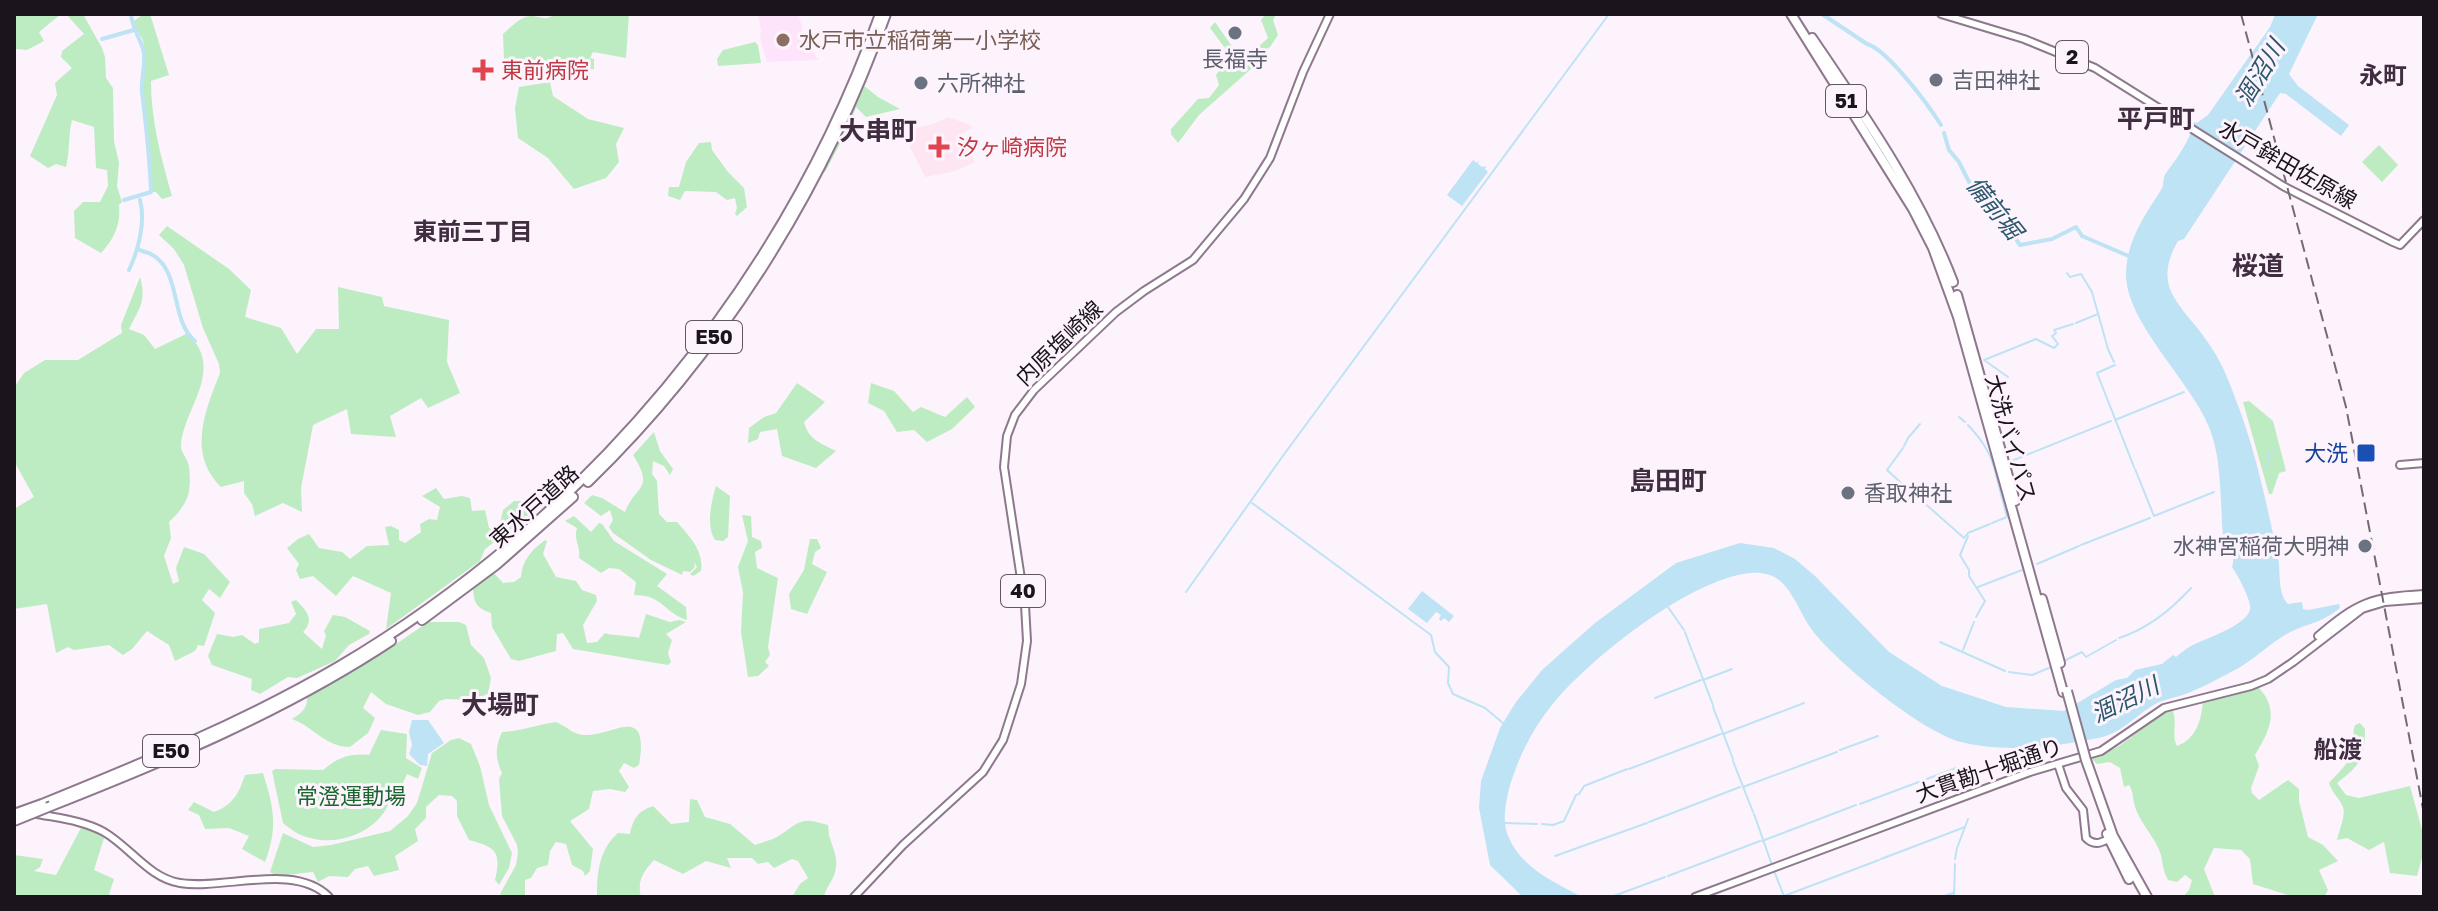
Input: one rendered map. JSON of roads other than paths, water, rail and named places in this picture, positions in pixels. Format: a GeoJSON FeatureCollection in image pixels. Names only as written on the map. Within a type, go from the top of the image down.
{"type":"FeatureCollection","features":[{"type":"Feature","properties":{"kind":"highway","name":"東水戸道路"},"geometry":{"type":"LineString","coordinates":[[14,821],[298,693],[383,642],[555,514],[667,397],[746,291],[804,196],[837,131],[883,14]]}},
{"type":"Feature","properties":{"kind":"highway","name":"大洗バイパス"},"geometry":{"type":"LineString","coordinates":[[1794,14],[1904,183],[1944,259],[1965,320],[2065,692]]}},
{"type":"Feature","properties":{"kind":"highway","name":"大洗バイパス"},"geometry":{"type":"LineString","coordinates":[[1794,14],[1913,209],[1938,261],[1960,325],[2084,760],[2111,838],[2140,897]]}},
{"type":"Feature","properties":{"kind":"highway","name":"東水戸道路"},"geometry":{"type":"LineString","coordinates":[[14,812],[46,805]]}},
{"type":"Feature","properties":{"kind":"highway","name":"大洗バイパス"},"geometry":{"type":"LineString","coordinates":[[2111,838],[2147,897]]}},
{"type":"Feature","properties":{"kind":"main road","name":"内原塩崎線"},"geometry":{"type":"LineString","coordinates":[[854,897],[892,856],[983,772],[997,752],[1007,729],[1021,684],[1027,641],[1025,605],[1004,467],[1007,436],[1015,415],[1034,390],[1116,312],[1193,260],[1244,199],[1270,158],[1303,72],[1330,14]]}},
{"type":"Feature","properties":{"kind":"main road","name":"水戸鉾田佐原線"},"geometry":{"type":"LineString","coordinates":[[1941,14],[2024,39],[2113,78],[2297,195],[2400,245],[2424,220]]}},
{"type":"Feature","properties":{"kind":"main road"},"geometry":{"type":"LineString","coordinates":[[2400,465],[2424,463]]}},
{"type":"Feature","properties":{"kind":"main road","name":"大貫勘十堀通り"},"geometry":{"type":"LineString","coordinates":[[1695,897],[2101,751],[2164,708],[2251,686],[2286,666],[2352,608],[2377,598],[2424,597]]}},
{"type":"Feature","properties":{"kind":"main road"},"geometry":{"type":"LineString","coordinates":[[2058,764],[2066,788],[2085,813],[2086,838],[2098,843],[2111,838]]}},
{"type":"Feature","properties":{"kind":"main road"},"geometry":{"type":"LineString","coordinates":[[14,812],[97,829],[112,837],[158,874],[175,882],[295,880],[316,886],[329,897]]}},
{"type":"Feature","properties":{"kind":"water","name":"涸沼川"},"geometry":{"type":"Polygon","coordinates":[[[2318,14],[2289,74],[2298,86],[2349,125],[2341,136],[2286,94],[2280,93],[2184,239],[2178,241],[2167,273],[2174,298],[2216,354],[2239,408],[2266,500],[2285,599],[2288,604],[2302,602],[2303,609],[2308,610],[2339,604],[2340,608],[2289,633],[2245,664],[2212,682],[2159,702],[2107,735],[2047,746],[2012,748],[1961,742],[1944,736],[1903,711],[1824,644],[1808,624],[1789,590],[1776,578],[1754,573],[1726,578],[1671,605],[1616,644],[1569,686],[1539,723],[1522,753],[1510,785],[1505,825],[1515,849],[1530,866],[1582,897],[1523,897],[1490,865],[1479,808],[1481,781],[1500,728],[1542,670],[1595,623],[1676,563],[1740,543],[1774,548],[1795,559],[1815,576],[1889,652],[1942,686],[2006,707],[2064,711],[2116,680],[2127,678],[2135,670],[2162,664],[2173,655],[2176,657],[2191,646],[2242,621],[2250,609],[2249,600],[2232,567],[2232,554],[2223,535],[2213,439],[2200,409],[2136,311],[2128,292],[2127,261],[2138,228],[2162,188],[2165,175],[2186,143],[2194,122],[2208,115],[2270,27],[2275,15],[2318,14]]]}},
{"type":"Feature","properties":{"kind":"water"},"geometry":{"type":"Polygon","coordinates":[[[1473,160],[1477,163],[1479,160],[1478,164],[1486,166],[1488,172],[1462,206],[1447,195],[1473,160]]]}},
{"type":"Feature","properties":{"kind":"water"},"geometry":{"type":"Polygon","coordinates":[[[1422,591],[1454,616],[1449,622],[1444,618],[1441,621],[1441,615],[1436,612],[1427,623],[1408,609],[1422,591]]]}},
{"type":"Feature","properties":{"kind":"water"},"geometry":{"type":"Polygon","coordinates":[[[412,720],[428,720],[444,743],[428,754],[427,766],[420,765],[409,754],[412,720]]]}},
{"type":"Feature","properties":{"kind":"waterway"},"geometry":{"type":"LineString","coordinates":[[124,200],[151,192],[142,92],[144,54],[131,14]]}},
{"type":"Feature","properties":{"kind":"waterway"},"geometry":{"type":"LineString","coordinates":[[1186,592],[1609,14]]}},
{"type":"Feature","properties":{"kind":"waterway","name":"備前堀"},"geometry":{"type":"LineString","coordinates":[[1822,14],[1886,57],[1941,125]]}},
{"type":"Feature","properties":{"kind":"waterway"},"geometry":{"type":"LineString","coordinates":[[102,39],[134,30]]}},
{"type":"Feature","properties":{"kind":"waterway","name":"備前堀"},"geometry":{"type":"LineString","coordinates":[[1944,133],[1949,150],[1959,162],[1975,194],[1999,215],[2020,245],[2052,239],[2076,227],[2082,236],[2131,257]]}},
{"type":"Feature","properties":{"kind":"waterway"},"geometry":{"type":"LineString","coordinates":[[129,270],[140,236],[140,200]]}},
{"type":"Feature","properties":{"kind":"waterway"},"geometry":{"type":"LineString","coordinates":[[138,249],[160,261],[167,271],[182,321],[195,341]]}},
{"type":"Feature","properties":{"kind":"waterway"},"geometry":{"type":"LineString","coordinates":[[2067,273],[2070,277],[2081,274],[2092,292],[2114,362]]}},
{"type":"Feature","properties":{"kind":"waterway"},"geometry":{"type":"LineString","coordinates":[[2076,323],[2098,314]]}},
{"type":"Feature","properties":{"kind":"waterway"},"geometry":{"type":"LineString","coordinates":[[2008,377],[1984,360],[2036,339],[2054,348],[2058,344],[2052,336],[2056,333],[2054,330],[2073,324]]}},
{"type":"Feature","properties":{"kind":"waterway"},"geometry":{"type":"LineString","coordinates":[[2115,365],[2097,373],[2134,467]]}},
{"type":"Feature","properties":{"kind":"waterway"},"geometry":{"type":"LineString","coordinates":[[2115,420],[2184,392]]}},
{"type":"Feature","properties":{"kind":"waterway"},"geometry":{"type":"LineString","coordinates":[[1959,417],[1965,422]]}},
{"type":"Feature","properties":{"kind":"waterway"},"geometry":{"type":"LineString","coordinates":[[2009,462],[2111,421]]}},
{"type":"Feature","properties":{"kind":"waterway"},"geometry":{"type":"LineString","coordinates":[[1904,446],[1920,424]]}},
{"type":"Feature","properties":{"kind":"waterway"},"geometry":{"type":"LineString","coordinates":[[1968,425],[1984,444],[1996,466]]}},
{"type":"Feature","properties":{"kind":"waterway"},"geometry":{"type":"LineString","coordinates":[[1903,448],[1887,470],[1919,499]]}},
{"type":"Feature","properties":{"kind":"waterway"},"geometry":{"type":"LineString","coordinates":[[2267,469],[2269,452],[2275,451]]}},
{"type":"Feature","properties":{"kind":"waterway"},"geometry":{"type":"LineString","coordinates":[[1992,523],[2007,517],[1994,467]]}},
{"type":"Feature","properties":{"kind":"waterway"},"geometry":{"type":"LineString","coordinates":[[2135,469],[2154,516],[2214,492]]}},
{"type":"Feature","properties":{"kind":"waterway"},"geometry":{"type":"LineString","coordinates":[[1921,500],[1964,538],[1968,533],[1990,524]]}},
{"type":"Feature","properties":{"kind":"waterway"},"geometry":{"type":"LineString","coordinates":[[1252,503],[1431,635],[1435,652],[1449,667],[1448,683],[1453,694],[1485,708],[1503,723]]}},
{"type":"Feature","properties":{"kind":"waterway"},"geometry":{"type":"LineString","coordinates":[[2081,545],[2150,518]]}},
{"type":"Feature","properties":{"kind":"waterway"},"geometry":{"type":"LineString","coordinates":[[1968,536],[1960,555],[1985,601],[1976,617]]}},
{"type":"Feature","properties":{"kind":"waterway"},"geometry":{"type":"LineString","coordinates":[[2037,564],[2079,546]]}},
{"type":"Feature","properties":{"kind":"waterway"},"geometry":{"type":"LineString","coordinates":[[1978,587],[2022,570]]}},
{"type":"Feature","properties":{"kind":"waterway"},"geometry":{"type":"LineString","coordinates":[[2119,638],[2158,618],[2191,588]]}},
{"type":"Feature","properties":{"kind":"waterway"},"geometry":{"type":"LineString","coordinates":[[1668,607],[1684,630]]}},
{"type":"Feature","properties":{"kind":"waterway"},"geometry":{"type":"LineString","coordinates":[[1963,650],[1974,622]]}},
{"type":"Feature","properties":{"kind":"waterway"},"geometry":{"type":"LineString","coordinates":[[1685,632],[1692,651]]}},
{"type":"Feature","properties":{"kind":"waterway"},"geometry":{"type":"LineString","coordinates":[[2064,661],[2082,652],[2086,657],[2116,640]]}},
{"type":"Feature","properties":{"kind":"waterway"},"geometry":{"type":"LineString","coordinates":[[1940,642],[2005,671]]}},
{"type":"Feature","properties":{"kind":"waterway"},"geometry":{"type":"LineString","coordinates":[[1693,653],[1713,705]]}},
{"type":"Feature","properties":{"kind":"waterway"},"geometry":{"type":"LineString","coordinates":[[2009,672],[2032,675],[2051,667]]}},
{"type":"Feature","properties":{"kind":"waterway"},"geometry":{"type":"LineString","coordinates":[[1703,680],[1732,669]]}},
{"type":"Feature","properties":{"kind":"waterway"},"geometry":{"type":"LineString","coordinates":[[1655,698],[1701,680]]}},
{"type":"Feature","properties":{"kind":"waterway"},"geometry":{"type":"LineString","coordinates":[[1723,734],[1804,703]]}},
{"type":"Feature","properties":{"kind":"waterway"},"geometry":{"type":"LineString","coordinates":[[1713,707],[1733,759]]}},
{"type":"Feature","properties":{"kind":"waterway"},"geometry":{"type":"LineString","coordinates":[[1629,769],[1721,734]]}},
{"type":"Feature","properties":{"kind":"waterway"},"geometry":{"type":"LineString","coordinates":[[1840,750],[1878,736]]}},
{"type":"Feature","properties":{"kind":"waterway"},"geometry":{"type":"LineString","coordinates":[[1743,787],[1837,752]]}},
{"type":"Feature","properties":{"kind":"waterway"},"geometry":{"type":"LineString","coordinates":[[1733,761],[1753,812]]}},
{"type":"Feature","properties":{"kind":"waterway"},"geometry":{"type":"LineString","coordinates":[[1860,804],[1956,768],[1967,770]]}},
{"type":"Feature","properties":{"kind":"waterway"},"geometry":{"type":"LineString","coordinates":[[1542,824],[1553,825],[1564,821],[1576,795],[1584,786],[1627,769]]}},
{"type":"Feature","properties":{"kind":"waterway"},"geometry":{"type":"LineString","coordinates":[[1649,822],[1740,787]]}},
{"type":"Feature","properties":{"kind":"waterway"},"geometry":{"type":"LineString","coordinates":[[1869,828],[1965,792]]}},
{"type":"Feature","properties":{"kind":"waterway"},"geometry":{"type":"LineString","coordinates":[[1762,841],[1856,805]]}},
{"type":"Feature","properties":{"kind":"waterway"},"geometry":{"type":"LineString","coordinates":[[1754,814],[1772,865]]}},
{"type":"Feature","properties":{"kind":"waterway"},"geometry":{"type":"LineString","coordinates":[[1955,859],[1968,819]]}},
{"type":"Feature","properties":{"kind":"waterway"},"geometry":{"type":"LineString","coordinates":[[1505,823],[1537,824]]}},
{"type":"Feature","properties":{"kind":"waterway"},"geometry":{"type":"LineString","coordinates":[[1555,856],[1647,823]]}},
{"type":"Feature","properties":{"kind":"waterway"},"geometry":{"type":"LineString","coordinates":[[1881,859],[1965,827]]}},
{"type":"Feature","properties":{"kind":"waterway"},"geometry":{"type":"LineString","coordinates":[[1771,865],[1866,830]]}},
{"type":"Feature","properties":{"kind":"waterway"},"geometry":{"type":"LineString","coordinates":[[1668,876],[1760,841]]}},
{"type":"Feature","properties":{"kind":"waterway"},"geometry":{"type":"LineString","coordinates":[[1784,896],[1879,860]]}},
{"type":"Feature","properties":{"kind":"waterway"},"geometry":{"type":"LineString","coordinates":[[1954,897],[1955,864]]}},
{"type":"Feature","properties":{"kind":"waterway"},"geometry":{"type":"LineString","coordinates":[[1774,871],[1784,896]]}},
{"type":"Feature","properties":{"kind":"waterway"},"geometry":{"type":"LineString","coordinates":[[1611,897],[1665,877]]}},
{"type":"Feature","properties":{"kind":"waterway"},"geometry":{"type":"LineString","coordinates":[[1942,897],[1953,893]]}},
{"type":"Feature","properties":{"kind":"railway"},"geometry":{"type":"LineString","coordinates":[[2241,14],[2346,407],[2424,814]]}},
{"type":"Feature","properties":{"kind":"place","name":"長福寺"},"geometry":{"type":"Point","coordinates":[1235,33]}},
{"type":"Feature","properties":{"kind":"place","name":"水戸市立稲荷第一小学校"},"geometry":{"type":"Point","coordinates":[783,40]}},
{"type":"Feature","properties":{"kind":"place","name":"東前病院"},"geometry":{"type":"Point","coordinates":[483,70]}},
{"type":"Feature","properties":{"kind":"place","name":"吉田神社"},"geometry":{"type":"Point","coordinates":[1936,80]}},
{"type":"Feature","properties":{"kind":"place","name":"六所神社"},"geometry":{"type":"Point","coordinates":[921,83]}},
{"type":"Feature","properties":{"kind":"place","name":"汐ヶ崎病院"},"geometry":{"type":"Point","coordinates":[939,147]}},
{"type":"Feature","properties":{"kind":"place","name":"大洗"},"geometry":{"type":"Point","coordinates":[2366,453]}},
{"type":"Feature","properties":{"kind":"place","name":"香取神社"},"geometry":{"type":"Point","coordinates":[1848,493]}},
{"type":"Feature","properties":{"kind":"place","name":"水神宮稲荷大明神"},"geometry":{"type":"Point","coordinates":[2365,546]}},
{"type":"Feature","properties":{"kind":"district","name":"永町"},"geometry":{"type":"Point","coordinates":[2383,76]}},
{"type":"Feature","properties":{"kind":"district","name":"平戸町"},"geometry":{"type":"Point","coordinates":[2156,119]}},
{"type":"Feature","properties":{"kind":"district","name":"大串町"},"geometry":{"type":"Point","coordinates":[878,131]}},
{"type":"Feature","properties":{"kind":"district","name":"東前三丁目"},"geometry":{"type":"Point","coordinates":[473,232]}},
{"type":"Feature","properties":{"kind":"district","name":"桜道"},"geometry":{"type":"Point","coordinates":[2258,266]}},
{"type":"Feature","properties":{"kind":"district","name":"島田町"},"geometry":{"type":"Point","coordinates":[1668,481]}},
{"type":"Feature","properties":{"kind":"district","name":"大場町"},"geometry":{"type":"Point","coordinates":[500,705]}},
{"type":"Feature","properties":{"kind":"district","name":"船渡"},"geometry":{"type":"Point","coordinates":[2338,750]}},
{"type":"Feature","properties":{"kind":"park label","name":"常澄運動場"},"geometry":{"type":"Point","coordinates":[351,796]}}]}
